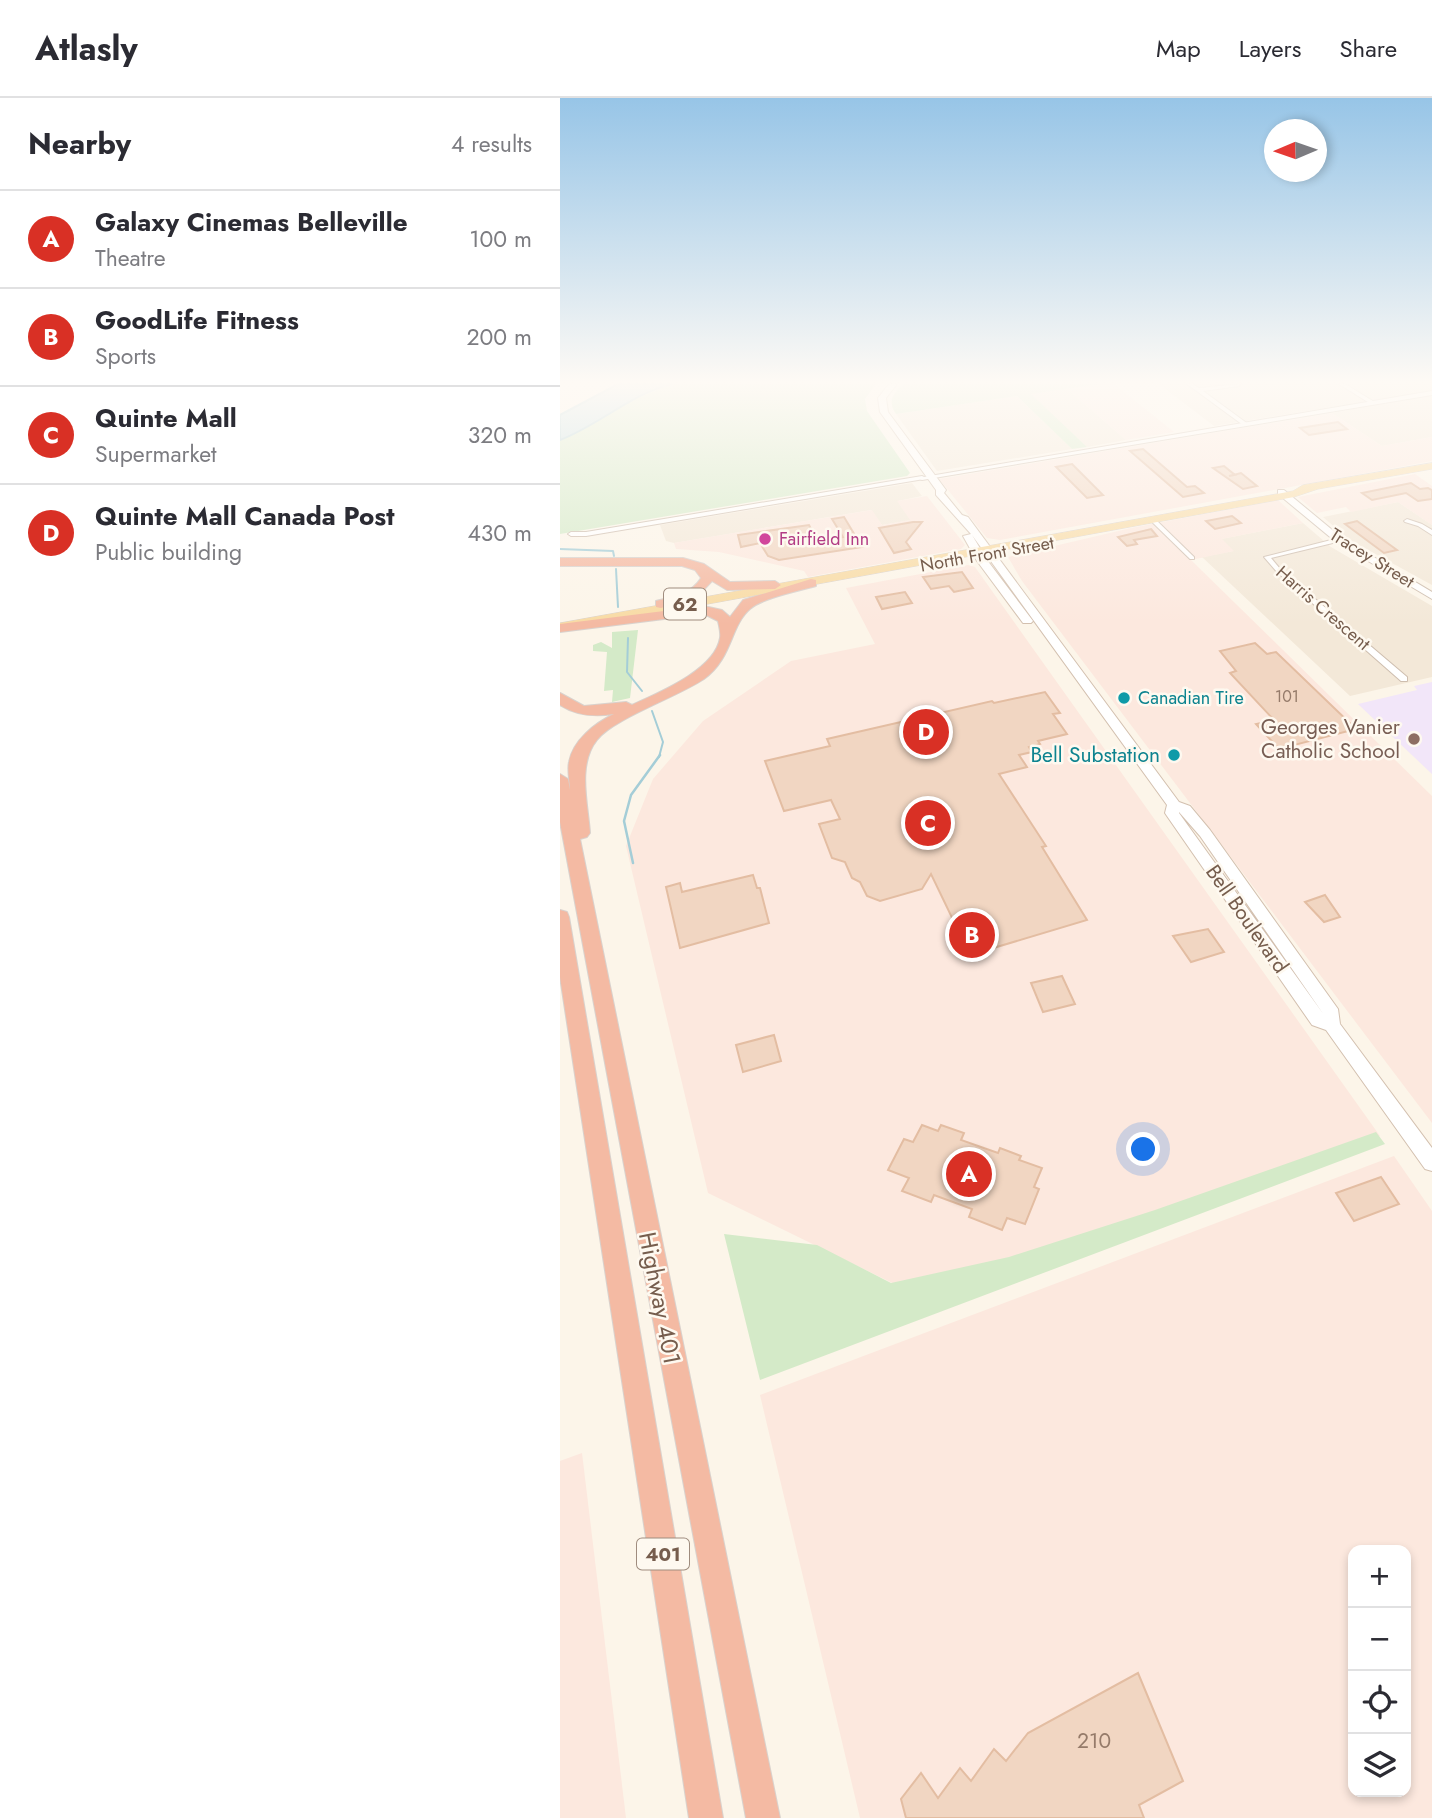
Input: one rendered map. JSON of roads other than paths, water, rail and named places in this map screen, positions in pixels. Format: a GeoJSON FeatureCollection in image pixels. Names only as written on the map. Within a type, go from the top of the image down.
{"type":"FeatureCollection","features":[{"type":"Feature","properties":{"kind":"highway"},"geometry":{"type":"LineString","coordinates":[[560,562],[675,561],[700,567],[722,584],[733,587],[811,583]]}},
{"type":"Feature","properties":{"kind":"highway"},"geometry":{"type":"LineString","coordinates":[[560,574],[581,568],[621,563]]}},
{"type":"Feature","properties":{"kind":"highway"},"geometry":{"type":"LineString","coordinates":[[560,627],[683,598],[701,589],[706,582],[706,576],[700,567]]}},
{"type":"Feature","properties":{"kind":"highway"},"geometry":{"type":"LineString","coordinates":[[573,917],[577,772],[580,752],[597,729],[701,674],[720,654],[738,613],[748,603],[811,583]]}},
{"type":"Feature","properties":{"kind":"highway"},"geometry":{"type":"LineString","coordinates":[[560,627],[704,610],[717,613],[725,620],[726,641]]}},
{"type":"Feature","properties":{"kind":"highway"},"geometry":{"type":"LineString","coordinates":[[560,697],[569,705],[594,711],[654,699]]}},
{"type":"Feature","properties":{"kind":"highway","name":"Highway 401"},"geometry":{"type":"LineString","coordinates":[[560,779],[573,917],[706,1818]]}},
{"type":"Feature","properties":{"kind":"highway","name":"Highway 401"},"geometry":{"type":"LineString","coordinates":[[573,917],[763,1818]]}},
{"type":"Feature","properties":{"kind":"main road","name":"Bell Boulevard"},"geometry":{"type":"LineString","coordinates":[[916,464],[926,477]]}},
{"type":"Feature","properties":{"kind":"main road","name":"Bell Boulevard"},"geometry":{"type":"LineString","coordinates":[[918,464],[931,490],[939,493],[959,517],[956,520],[984,552],[1110,715],[1110,721],[1174,805],[1185,809],[1230,868],[1332,1014],[1332,1025],[1430,1166]]}},
{"type":"Feature","properties":{"kind":"main road","name":"North Front Street"},"geometry":{"type":"LineString","coordinates":[[560,627],[1066,540],[1106,528],[1432,466]]}},
{"type":"Feature","properties":{"kind":"street"},"geometry":{"type":"LineString","coordinates":[[570,534],[1003,464]]}},
{"type":"Feature","properties":{"kind":"street","name":"Tracey Street"},"geometry":{"type":"LineString","coordinates":[[1283,494],[1339,540],[1432,596]]}},
{"type":"Feature","properties":{"kind":"street"},"geometry":{"type":"LineString","coordinates":[[1152,519],[1192,558]]}},
{"type":"Feature","properties":{"kind":"street"},"geometry":{"type":"LineString","coordinates":[[1408,521],[1432,533]]}},
{"type":"Feature","properties":{"kind":"street","name":"Harris Crescent"},"geometry":{"type":"LineString","coordinates":[[1339,540],[1267,557],[1405,679]]}},
{"type":"Feature","properties":{"kind":"waterway"},"geometry":{"type":"LineString","coordinates":[[560,549],[613,551],[614,556]]}},
{"type":"Feature","properties":{"kind":"waterway"},"geometry":{"type":"LineString","coordinates":[[616,569],[618,607]]}},
{"type":"Feature","properties":{"kind":"waterway"},"geometry":{"type":"LineString","coordinates":[[628,638],[627,672],[642,691]]}},
{"type":"Feature","properties":{"kind":"waterway"},"geometry":{"type":"LineString","coordinates":[[652,711],[663,742],[659,756]]}},
{"type":"Feature","properties":{"kind":"waterway"},"geometry":{"type":"LineString","coordinates":[[633,863],[624,821],[631,795],[659,756]]}},
{"type":"Feature","properties":{"kind":"place","name":"Fairfield Inn"},"geometry":{"type":"Point","coordinates":[765,539]}},
{"type":"Feature","properties":{"kind":"place","name":"Canadian Tire"},"geometry":{"type":"Point","coordinates":[1124,698]}},
{"type":"Feature","properties":{"kind":"place","name":"Quinte Mall Canada Post"},"geometry":{"type":"Point","coordinates":[926,732]}},
{"type":"Feature","properties":{"kind":"place","name":"Georges Vanier Catholic School"},"geometry":{"type":"Point","coordinates":[1414,739]}},
{"type":"Feature","properties":{"kind":"place","name":"Bell Substation"},"geometry":{"type":"Point","coordinates":[1174,755]}},
{"type":"Feature","properties":{"kind":"place","name":"Quinte Mall"},"geometry":{"type":"Point","coordinates":[928,823]}},
{"type":"Feature","properties":{"kind":"place","name":"GoodLife Fitness"},"geometry":{"type":"Point","coordinates":[972,935]}},
{"type":"Feature","properties":{"kind":"place","name":"Galaxy Cinemas Belleville"},"geometry":{"type":"Point","coordinates":[969,1174]}}]}
